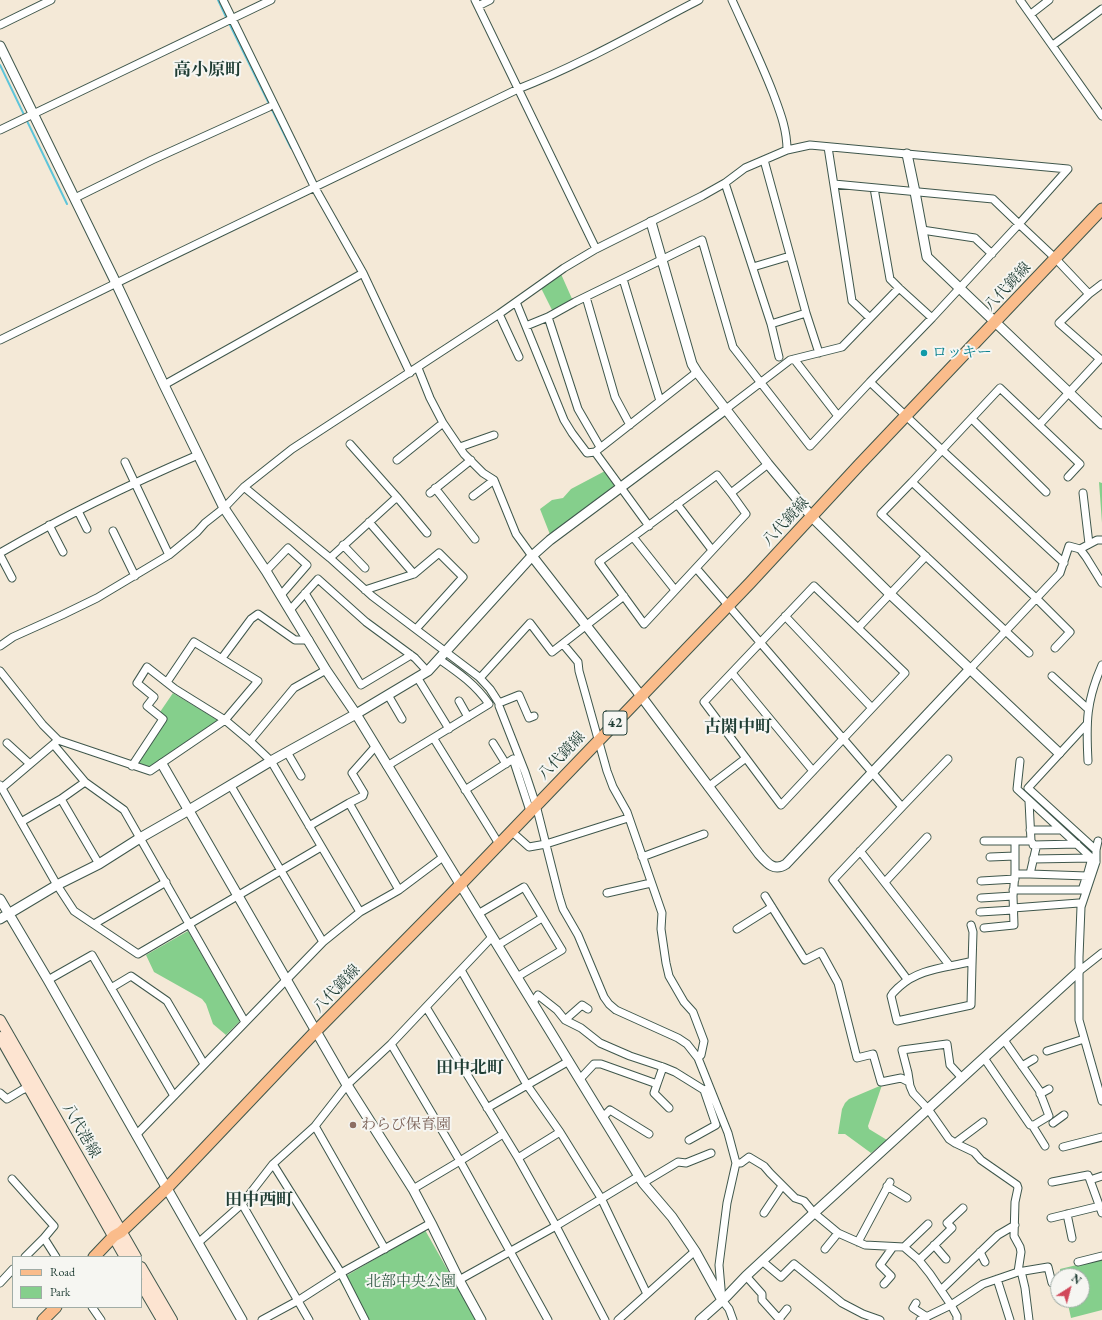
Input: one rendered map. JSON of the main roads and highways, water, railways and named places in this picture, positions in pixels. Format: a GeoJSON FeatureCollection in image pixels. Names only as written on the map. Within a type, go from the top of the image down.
{"type":"FeatureCollection","features":[{"type":"Feature","properties":{"kind":"main road","name":"八代鏡線"},"geometry":{"type":"LineString","coordinates":[[95,1256],[117,1237],[167,1188],[316,1031],[460,885],[728,606],[1102,209]]}},
{"type":"Feature","properties":{"kind":"main road","name":"八代港線"},"geometry":{"type":"LineString","coordinates":[[0,1020],[117,1237],[125,1256]]}},
{"type":"Feature","properties":{"kind":"main road","name":"八代港線"},"geometry":{"type":"LineString","coordinates":[[0,1037],[117,1237],[135,1256]]}},
{"type":"Feature","properties":{"kind":"main road","name":"八代鏡線"},"geometry":{"type":"LineString","coordinates":[[104,1256],[117,1237]]}},
{"type":"Feature","properties":{"kind":"main road"},"geometry":{"type":"LineString","coordinates":[[142,1268],[172,1320]]}},
{"type":"Feature","properties":{"kind":"main road"},"geometry":{"type":"LineString","coordinates":[[142,1286],[162,1320]]}},
{"type":"Feature","properties":{"kind":"main road"},"geometry":{"type":"LineString","coordinates":[[35,1320],[46,1308]]}},
{"type":"Feature","properties":{"kind":"main road"},"geometry":{"type":"LineString","coordinates":[[43,1320],[55,1308]]}},
{"type":"Feature","properties":{"kind":"waterway"},"geometry":{"type":"LineString","coordinates":[[218,0],[227,19]]}},
{"type":"Feature","properties":{"kind":"waterway"},"geometry":{"type":"LineString","coordinates":[[229,23],[291,148]]}},
{"type":"Feature","properties":{"kind":"waterway"},"geometry":{"type":"LineString","coordinates":[[0,65],[67,204]]}},
{"type":"Feature","properties":{"kind":"place","name":"ロッキー"},"geometry":{"type":"Point","coordinates":[924,353]}},
{"type":"Feature","properties":{"kind":"place","name":"わらび保育園"},"geometry":{"type":"Point","coordinates":[353,1125]}},
{"type":"Feature","properties":{"kind":"district","name":"高小原町"},"geometry":{"type":"Point","coordinates":[208,70]}},
{"type":"Feature","properties":{"kind":"district","name":"古閑中町"},"geometry":{"type":"Point","coordinates":[738,727]}},
{"type":"Feature","properties":{"kind":"district","name":"田中北町"},"geometry":{"type":"Point","coordinates":[470,1068]}},
{"type":"Feature","properties":{"kind":"district","name":"田中西町"},"geometry":{"type":"Point","coordinates":[259,1200]}},
{"type":"Feature","properties":{"kind":"park label","name":"北部中央公園"},"geometry":{"type":"Point","coordinates":[411,1282]}}]}
